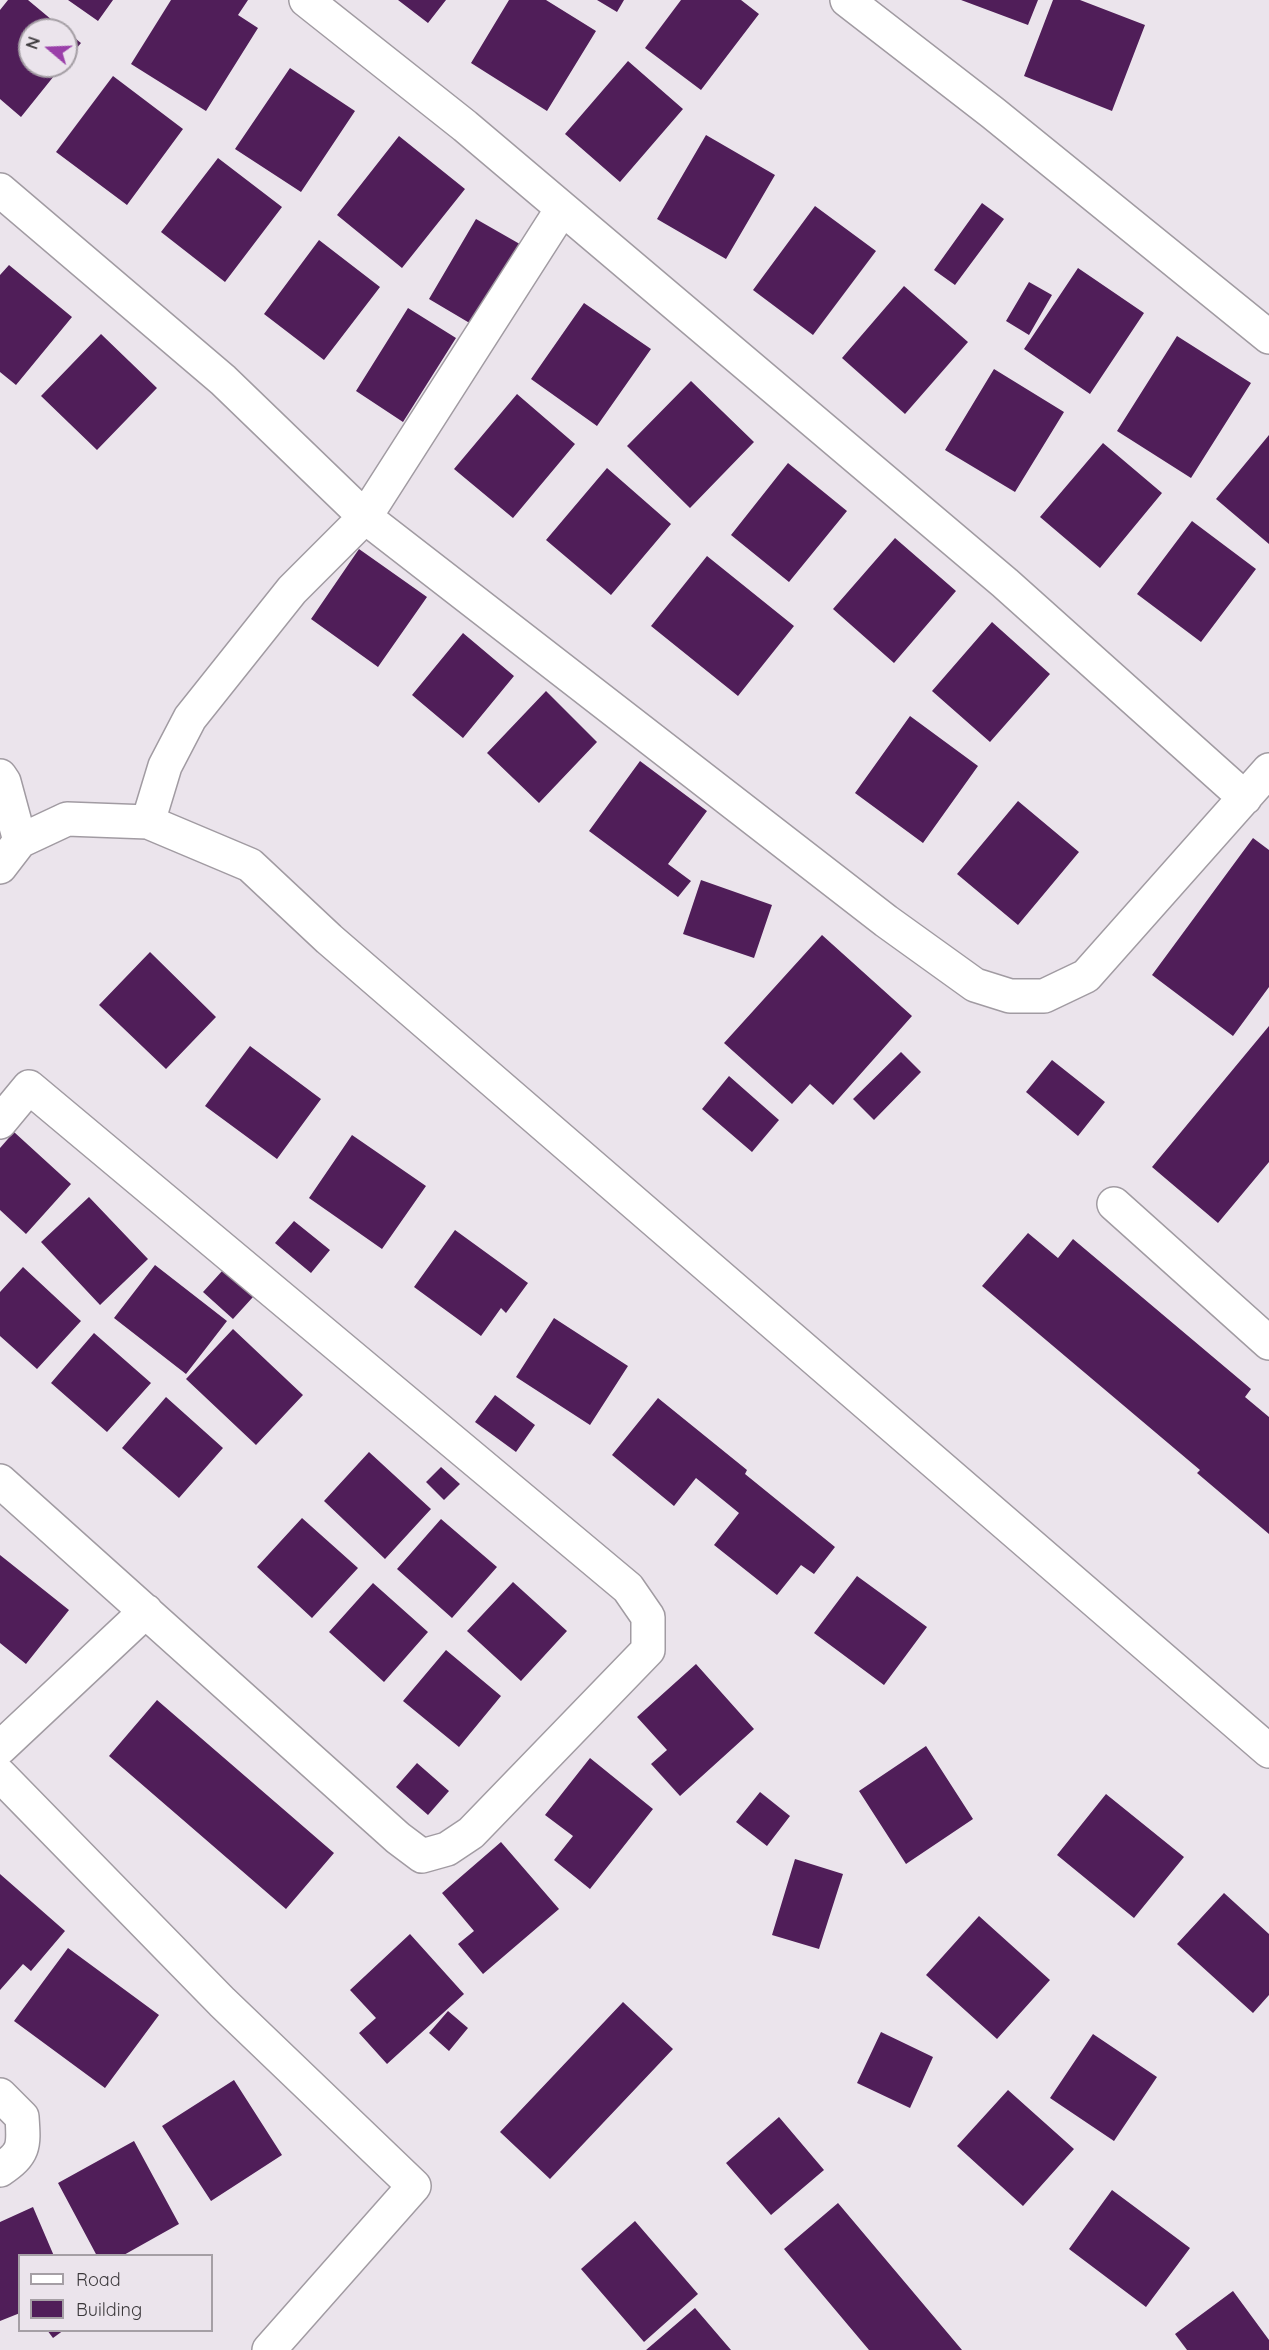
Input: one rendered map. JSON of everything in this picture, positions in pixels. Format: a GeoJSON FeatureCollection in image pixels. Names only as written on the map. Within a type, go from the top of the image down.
{"type":"FeatureCollection","features":[{"type":"Feature","properties":{"kind":"street"},"geometry":{"type":"LineString","coordinates":[[306,0],[465,126],[1005,584],[1245,798]]}},
{"type":"Feature","properties":{"kind":"street"},"geometry":{"type":"LineString","coordinates":[[848,0],[993,113],[1269,337]]}},
{"type":"Feature","properties":{"kind":"street"},"geometry":{"type":"LineString","coordinates":[[0,189],[223,380],[365,517],[877,914],[975,985],[1010,996],[1044,996],[1086,976],[1269,770]]}},
{"type":"Feature","properties":{"kind":"street"},"geometry":{"type":"LineString","coordinates":[[148,822],[165,766],[190,718],[292,590],[365,517],[562,209]]}},
{"type":"Feature","properties":{"kind":"street"},"geometry":{"type":"LineString","coordinates":[[0,776],[4,782],[20,841]]}},
{"type":"Feature","properties":{"kind":"street"},"geometry":{"type":"LineString","coordinates":[[0,867],[20,841],[67,819],[148,822],[250,865],[329,939],[1269,1752]]}},
{"type":"Feature","properties":{"kind":"street"},"geometry":{"type":"LineString","coordinates":[[0,1122],[29,1087],[628,1588],[648,1617],[648,1650],[471,1833],[447,1849],[422,1856],[398,1838],[0,1481]]}},
{"type":"Feature","properties":{"kind":"street"},"geometry":{"type":"LineString","coordinates":[[1114,1204],[1264,1328]]}},
{"type":"Feature","properties":{"kind":"street"},"geometry":{"type":"LineString","coordinates":[[0,1748],[146,1611]]}},
{"type":"Feature","properties":{"kind":"street"},"geometry":{"type":"LineString","coordinates":[[0,1775],[222,2002],[414,2186],[269,2350]]}},
{"type":"Feature","properties":{"kind":"street"},"geometry":{"type":"LineString","coordinates":[[0,2095],[22,2117],[24,2142],[16,2159],[0,2170]]}},
{"type":"Feature","properties":{"kind":"building"},"geometry":{"type":"Polygon","coordinates":[[[8,0],[28,0],[50,18],[18,18],[18,78],[52,78],[21,117],[0,99],[0,10],[8,0]]]}},
{"type":"Feature","properties":{"kind":"building"},"geometry":{"type":"Polygon","coordinates":[[[68,0],[113,0],[98,21],[68,0]]]}},
{"type":"Feature","properties":{"kind":"building"},"geometry":{"type":"Polygon","coordinates":[[[171,0],[248,0],[238,15],[258,28],[206,111],[131,64],[171,0]]]}},
{"type":"Feature","properties":{"kind":"building"},"geometry":{"type":"Polygon","coordinates":[[[398,0],[446,0],[428,23],[398,0]]]}},
{"type":"Feature","properties":{"kind":"building"},"geometry":{"type":"Polygon","coordinates":[[[509,0],[546,0],[596,31],[547,111],[471,63],[509,0]]]}},
{"type":"Feature","properties":{"kind":"building"},"geometry":{"type":"Polygon","coordinates":[[[597,0],[624,0],[617,12],[597,0]]]}},
{"type":"Feature","properties":{"kind":"building"},"geometry":{"type":"Polygon","coordinates":[[[681,0],[741,0],[759,14],[701,90],[645,48],[681,0]]]}},
{"type":"Feature","properties":{"kind":"building"},"geometry":{"type":"Polygon","coordinates":[[[961,0],[1038,0],[1028,25],[961,0]]]}},
{"type":"Feature","properties":{"kind":"building"},"geometry":{"type":"Polygon","coordinates":[[[1053,0],[1080,0],[1145,25],[1112,111],[1024,76],[1053,0]]]}},
{"type":"Feature","properties":{"kind":"building"},"geometry":{"type":"Polygon","coordinates":[[[628,61],[683,109],[620,182],[565,134],[628,61]]]}},
{"type":"Feature","properties":{"kind":"building"},"geometry":{"type":"Polygon","coordinates":[[[290,68],[355,111],[301,192],[235,149],[290,68]]]}},
{"type":"Feature","properties":{"kind":"building"},"geometry":{"type":"Polygon","coordinates":[[[113,76],[183,129],[127,205],[56,152],[113,76]]]}},
{"type":"Feature","properties":{"kind":"building"},"geometry":{"type":"Polygon","coordinates":[[[706,135],[775,175],[726,259],[657,219],[706,135]]]}},
{"type":"Feature","properties":{"kind":"building"},"geometry":{"type":"Polygon","coordinates":[[[399,136],[465,189],[402,268],[337,215],[399,136]]]}},
{"type":"Feature","properties":{"kind":"building"},"geometry":{"type":"Polygon","coordinates":[[[218,158],[282,207],[225,282],[161,232],[218,158]]]}},
{"type":"Feature","properties":{"kind":"building"},"geometry":{"type":"Polygon","coordinates":[[[982,203],[1004,219],[955,285],[934,270],[982,203]]]}},
{"type":"Feature","properties":{"kind":"building"},"geometry":{"type":"Polygon","coordinates":[[[815,206],[876,251],[813,335],[753,290],[815,206]]]}},
{"type":"Feature","properties":{"kind":"building"},"geometry":{"type":"Polygon","coordinates":[[[476,219],[525,247],[478,328],[429,299],[476,219]]]}},
{"type":"Feature","properties":{"kind":"building"},"geometry":{"type":"Polygon","coordinates":[[[319,240],[380,287],[324,360],[264,314],[319,240]]]}},
{"type":"Feature","properties":{"kind":"building"},"geometry":{"type":"Polygon","coordinates":[[[9,265],[72,317],[16,385],[0,372],[0,275],[9,265]]]}},
{"type":"Feature","properties":{"kind":"building"},"geometry":{"type":"Polygon","coordinates":[[[1078,268],[1144,313],[1090,394],[1024,349],[1078,268]]]}},
{"type":"Feature","properties":{"kind":"building"},"geometry":{"type":"Polygon","coordinates":[[[1029,282],[1052,295],[1029,335],[1006,321],[1029,282]]]}},
{"type":"Feature","properties":{"kind":"building"},"geometry":{"type":"Polygon","coordinates":[[[904,286],[968,342],[905,414],[842,358],[904,286]]]}},
{"type":"Feature","properties":{"kind":"building"},"geometry":{"type":"Polygon","coordinates":[[[584,303],[651,349],[597,426],[531,379],[584,303]]]}},
{"type":"Feature","properties":{"kind":"building"},"geometry":{"type":"Polygon","coordinates":[[[408,308],[456,338],[403,422],[356,391],[408,308]]]}},
{"type":"Feature","properties":{"kind":"building"},"geometry":{"type":"Polygon","coordinates":[[[101,334],[157,388],[97,450],[41,396],[101,334]]]}},
{"type":"Feature","properties":{"kind":"building"},"geometry":{"type":"Polygon","coordinates":[[[1177,336],[1251,383],[1191,478],[1117,431],[1177,336]]]}},
{"type":"Feature","properties":{"kind":"building"},"geometry":{"type":"Polygon","coordinates":[[[994,369],[1064,412],[1015,492],[945,450],[994,369]]]}},
{"type":"Feature","properties":{"kind":"building"},"geometry":{"type":"Polygon","coordinates":[[[691,381],[754,442],[690,508],[627,446],[691,381]]]}},
{"type":"Feature","properties":{"kind":"building"},"geometry":{"type":"Polygon","coordinates":[[[517,394],[575,444],[513,518],[454,469],[517,394]]]}},
{"type":"Feature","properties":{"kind":"building"},"geometry":{"type":"Polygon","coordinates":[[[1269,435],[1269,544],[1216,499],[1269,435]]]}},
{"type":"Feature","properties":{"kind":"building"},"geometry":{"type":"Polygon","coordinates":[[[1103,443],[1162,493],[1100,568],[1040,517],[1103,443]]]}},
{"type":"Feature","properties":{"kind":"building"},"geometry":{"type":"Polygon","coordinates":[[[788,463],[847,511],[789,582],[731,535],[788,463]]]}},
{"type":"Feature","properties":{"kind":"building"},"geometry":{"type":"Polygon","coordinates":[[[607,468],[671,524],[611,595],[546,540],[607,468]]]}},
{"type":"Feature","properties":{"kind":"building"},"geometry":{"type":"Polygon","coordinates":[[[1192,521],[1256,569],[1201,642],[1137,594],[1192,521]]]}},
{"type":"Feature","properties":{"kind":"building"},"geometry":{"type":"Polygon","coordinates":[[[895,538],[956,591],[894,663],[833,609],[895,538]]]}},
{"type":"Feature","properties":{"kind":"building"},"geometry":{"type":"Polygon","coordinates":[[[359,549],[427,597],[378,667],[311,619],[359,549]]]}},
{"type":"Feature","properties":{"kind":"building"},"geometry":{"type":"Polygon","coordinates":[[[707,556],[794,626],[738,696],[651,626],[707,556]]]}},
{"type":"Feature","properties":{"kind":"building"},"geometry":{"type":"Polygon","coordinates":[[[992,622],[1050,674],[990,742],[932,691],[992,622]]]}},
{"type":"Feature","properties":{"kind":"building"},"geometry":{"type":"Polygon","coordinates":[[[463,633],[514,676],[463,738],[412,695],[463,633]]]}},
{"type":"Feature","properties":{"kind":"building"},"geometry":{"type":"Polygon","coordinates":[[[546,691],[597,742],[539,803],[487,753],[546,691]]]}},
{"type":"Feature","properties":{"kind":"building"},"geometry":{"type":"Polygon","coordinates":[[[910,716],[978,766],[923,843],[855,793],[910,716]]]}},
{"type":"Feature","properties":{"kind":"building"},"geometry":{"type":"Polygon","coordinates":[[[640,761],[707,811],[668,864],[691,881],[678,897],[589,831],[640,761]]]}},
{"type":"Feature","properties":{"kind":"building"},"geometry":{"type":"Polygon","coordinates":[[[1018,801],[1079,852],[1018,925],[957,874],[1018,801]]]}},
{"type":"Feature","properties":{"kind":"building"},"geometry":{"type":"Polygon","coordinates":[[[1253,838],[1269,850],[1269,987],[1233,1036],[1152,975],[1253,838]]]}},
{"type":"Feature","properties":{"kind":"building"},"geometry":{"type":"Polygon","coordinates":[[[701,880],[772,905],[754,958],[683,934],[701,880]]]}},
{"type":"Feature","properties":{"kind":"building"},"geometry":{"type":"Polygon","coordinates":[[[822,935],[912,1016],[833,1105],[810,1084],[792,1104],[724,1043],[822,935]]]}},
{"type":"Feature","properties":{"kind":"building"},"geometry":{"type":"Polygon","coordinates":[[[150,952],[216,1017],[166,1069],[99,1005],[150,952]]]}},
{"type":"Feature","properties":{"kind":"building"},"geometry":{"type":"Polygon","coordinates":[[[1269,1026],[1269,1162],[1218,1223],[1152,1167],[1269,1026]]]}},
{"type":"Feature","properties":{"kind":"building"},"geometry":{"type":"Polygon","coordinates":[[[250,1046],[321,1099],[277,1159],[205,1106],[250,1046]]]}},
{"type":"Feature","properties":{"kind":"building"},"geometry":{"type":"Polygon","coordinates":[[[901,1052],[921,1072],[874,1120],[853,1099],[901,1052]]]}},
{"type":"Feature","properties":{"kind":"building"},"geometry":{"type":"Polygon","coordinates":[[[1052,1060],[1105,1102],[1078,1136],[1026,1092],[1052,1060]]]}},
{"type":"Feature","properties":{"kind":"building"},"geometry":{"type":"Polygon","coordinates":[[[729,1076],[779,1120],[752,1152],[702,1109],[729,1076]]]}},
{"type":"Feature","properties":{"kind":"building"},"geometry":{"type":"Polygon","coordinates":[[[14,1132],[71,1184],[26,1234],[0,1210],[0,1148],[14,1132]]]}},
{"type":"Feature","properties":{"kind":"building"},"geometry":{"type":"Polygon","coordinates":[[[352,1135],[426,1186],[382,1249],[309,1198],[352,1135]]]}},
{"type":"Feature","properties":{"kind":"building"},"geometry":{"type":"Polygon","coordinates":[[[89,1197],[148,1259],[100,1305],[41,1242],[89,1197]]]}},
{"type":"Feature","properties":{"kind":"building"},"geometry":{"type":"Polygon","coordinates":[[[294,1221],[330,1250],[311,1273],[275,1243],[294,1221]]]}},
{"type":"Feature","properties":{"kind":"building"},"geometry":{"type":"Polygon","coordinates":[[[455,1230],[528,1283],[506,1313],[501,1308],[481,1336],[414,1287],[455,1230]]]}},
{"type":"Feature","properties":{"kind":"building"},"geometry":{"type":"Polygon","coordinates":[[[1028,1233],[1058,1258],[1073,1239],[1251,1389],[1245,1397],[1269,1417],[1269,1534],[1197,1473],[1200,1470],[982,1286],[1028,1233]]]}},
{"type":"Feature","properties":{"kind":"building"},"geometry":{"type":"Polygon","coordinates":[[[155,1265],[227,1321],[186,1374],[114,1318],[155,1265]]]}},
{"type":"Feature","properties":{"kind":"building"},"geometry":{"type":"Polygon","coordinates":[[[23,1267],[81,1321],[37,1369],[0,1336],[0,1292],[23,1267]]]}},
{"type":"Feature","properties":{"kind":"building"},"geometry":{"type":"Polygon","coordinates":[[[223,1270],[253,1297],[233,1319],[203,1292],[223,1270]]]}},
{"type":"Feature","properties":{"kind":"building"},"geometry":{"type":"Polygon","coordinates":[[[554,1318],[628,1366],[590,1425],[516,1377],[554,1318]]]}},
{"type":"Feature","properties":{"kind":"building"},"geometry":{"type":"Polygon","coordinates":[[[233,1329],[303,1395],[256,1445],[186,1379],[233,1329]]]}},
{"type":"Feature","properties":{"kind":"building"},"geometry":{"type":"Polygon","coordinates":[[[94,1333],[151,1383],[107,1432],[51,1383],[94,1333]]]}},
{"type":"Feature","properties":{"kind":"building"},"geometry":{"type":"Polygon","coordinates":[[[495,1395],[535,1425],[516,1452],[475,1422],[495,1395]]]}},
{"type":"Feature","properties":{"kind":"building"},"geometry":{"type":"Polygon","coordinates":[[[166,1397],[223,1448],[179,1498],[122,1448],[166,1397]]]}},
{"type":"Feature","properties":{"kind":"building"},"geometry":{"type":"Polygon","coordinates":[[[658,1398],[747,1470],[745,1474],[835,1547],[814,1574],[801,1565],[777,1595],[714,1545],[739,1513],[696,1478],[674,1506],[612,1455],[658,1398]]]}},
{"type":"Feature","properties":{"kind":"building"},"geometry":{"type":"Polygon","coordinates":[[[369,1452],[431,1509],[385,1559],[324,1501],[369,1452]]]}},
{"type":"Feature","properties":{"kind":"building"},"geometry":{"type":"Polygon","coordinates":[[[441,1467],[460,1484],[444,1500],[426,1482],[441,1467]]]}},
{"type":"Feature","properties":{"kind":"building"},"geometry":{"type":"Polygon","coordinates":[[[302,1518],[358,1568],[312,1618],[257,1567],[302,1518]]]}},
{"type":"Feature","properties":{"kind":"building"},"geometry":{"type":"Polygon","coordinates":[[[441,1519],[497,1567],[452,1618],[397,1569],[441,1519]]]}},
{"type":"Feature","properties":{"kind":"building"},"geometry":{"type":"Polygon","coordinates":[[[0,1555],[69,1610],[26,1664],[0,1643],[0,1555]]]}},
{"type":"Feature","properties":{"kind":"building"},"geometry":{"type":"Polygon","coordinates":[[[857,1576],[927,1627],[884,1685],[814,1633],[857,1576]]]}},
{"type":"Feature","properties":{"kind":"building"},"geometry":{"type":"Polygon","coordinates":[[[513,1582],[567,1631],[521,1681],[467,1631],[513,1582]]]}},
{"type":"Feature","properties":{"kind":"building"},"geometry":{"type":"Polygon","coordinates":[[[373,1583],[428,1632],[384,1682],[329,1632],[373,1583]]]}},
{"type":"Feature","properties":{"kind":"building"},"geometry":{"type":"Polygon","coordinates":[[[446,1650],[501,1696],[459,1747],[403,1701],[446,1650]]]}},
{"type":"Feature","properties":{"kind":"building"},"geometry":{"type":"Polygon","coordinates":[[[696,1664],[754,1729],[680,1796],[651,1764],[667,1750],[637,1717],[696,1664]]]}},
{"type":"Feature","properties":{"kind":"building"},"geometry":{"type":"Polygon","coordinates":[[[157,1700],[334,1853],[286,1909],[109,1756],[157,1700]]]}},
{"type":"Feature","properties":{"kind":"building"},"geometry":{"type":"Polygon","coordinates":[[[926,1746],[973,1819],[906,1864],[859,1791],[926,1746]]]}},
{"type":"Feature","properties":{"kind":"building"},"geometry":{"type":"Polygon","coordinates":[[[590,1758],[653,1809],[590,1889],[554,1860],[573,1836],[545,1815],[590,1758]]]}},
{"type":"Feature","properties":{"kind":"building"},"geometry":{"type":"Polygon","coordinates":[[[417,1763],[449,1791],[428,1815],[396,1787],[417,1763]]]}},
{"type":"Feature","properties":{"kind":"building"},"geometry":{"type":"Polygon","coordinates":[[[760,1792],[790,1816],[767,1846],[736,1822],[760,1792]]]}},
{"type":"Feature","properties":{"kind":"building"},"geometry":{"type":"Polygon","coordinates":[[[1106,1794],[1184,1857],[1134,1918],[1057,1855],[1106,1794]]]}},
{"type":"Feature","properties":{"kind":"building"},"geometry":{"type":"Polygon","coordinates":[[[501,1842],[559,1909],[483,1974],[458,1944],[474,1931],[442,1893],[501,1842]]]}},
{"type":"Feature","properties":{"kind":"building"},"geometry":{"type":"Polygon","coordinates":[[[795,1859],[843,1874],[819,1949],[772,1935],[795,1859]]]}},
{"type":"Feature","properties":{"kind":"building"},"geometry":{"type":"Polygon","coordinates":[[[0,1874],[65,1931],[31,1971],[23,1964],[0,1990],[0,1874]]]}},
{"type":"Feature","properties":{"kind":"building"},"geometry":{"type":"Polygon","coordinates":[[[1224,1893],[1269,1934],[1269,1995],[1253,2013],[1177,1944],[1224,1893]]]}},
{"type":"Feature","properties":{"kind":"building"},"geometry":{"type":"Polygon","coordinates":[[[979,1916],[1050,1980],[997,2039],[926,1975],[979,1916]]]}},
{"type":"Feature","properties":{"kind":"building"},"geometry":{"type":"Polygon","coordinates":[[[410,1934],[464,1994],[387,2064],[359,2033],[376,2018],[350,1990],[410,1934]]]}},
{"type":"Feature","properties":{"kind":"building"},"geometry":{"type":"Polygon","coordinates":[[[68,1948],[159,2015],[105,2088],[14,2021],[68,1948]]]}},
{"type":"Feature","properties":{"kind":"building"},"geometry":{"type":"Polygon","coordinates":[[[623,2002],[673,2049],[550,2179],[500,2132],[623,2002]]]}},
{"type":"Feature","properties":{"kind":"building"},"geometry":{"type":"Polygon","coordinates":[[[448,2011],[468,2028],[449,2051],[429,2033],[448,2011]]]}},
{"type":"Feature","properties":{"kind":"building"},"geometry":{"type":"Polygon","coordinates":[[[881,2032],[933,2057],[910,2108],[857,2083],[881,2032]]]}},
{"type":"Feature","properties":{"kind":"building"},"geometry":{"type":"Polygon","coordinates":[[[1093,2034],[1157,2077],[1114,2141],[1050,2098],[1093,2034]]]}},
{"type":"Feature","properties":{"kind":"building"},"geometry":{"type":"Polygon","coordinates":[[[234,2080],[282,2155],[211,2201],[162,2126],[234,2080]]]}},
{"type":"Feature","properties":{"kind":"building"},"geometry":{"type":"Polygon","coordinates":[[[1008,2090],[1074,2149],[1023,2206],[957,2146],[1008,2090]]]}},
{"type":"Feature","properties":{"kind":"building"},"geometry":{"type":"Polygon","coordinates":[[[779,2117],[824,2170],[771,2215],[726,2163],[779,2117]]]}},
{"type":"Feature","properties":{"kind":"building"},"geometry":{"type":"Polygon","coordinates":[[[134,2141],[179,2224],[126,2254],[96,2254],[58,2183],[134,2141]]]}},
{"type":"Feature","properties":{"kind":"building"},"geometry":{"type":"Polygon","coordinates":[[[1112,2190],[1190,2248],[1146,2307],[1069,2249],[1112,2190]]]}},
{"type":"Feature","properties":{"kind":"building"},"geometry":{"type":"Polygon","coordinates":[[[838,2203],[962,2350],[869,2350],[784,2249],[838,2203]]]}},
{"type":"Feature","properties":{"kind":"building"},"geometry":{"type":"Polygon","coordinates":[[[33,2207],[53,2254],[18,2254],[18,2314],[0,2321],[0,2222],[33,2207]]]}},
{"type":"Feature","properties":{"kind":"building"},"geometry":{"type":"Polygon","coordinates":[[[635,2221],[698,2294],[644,2342],[581,2269],[635,2221]]]}},
{"type":"Feature","properties":{"kind":"building"},"geometry":{"type":"Polygon","coordinates":[[[1233,2291],[1269,2340],[1269,2350],[1187,2350],[1175,2334],[1233,2291]]]}},
{"type":"Feature","properties":{"kind":"building"},"geometry":{"type":"Polygon","coordinates":[[[695,2308],[731,2350],[646,2350],[695,2308]]]}},
{"type":"Feature","properties":{"kind":"building"},"geometry":{"type":"Polygon","coordinates":[[[48,2332],[61,2332],[53,2338],[48,2332]]]}}]}
